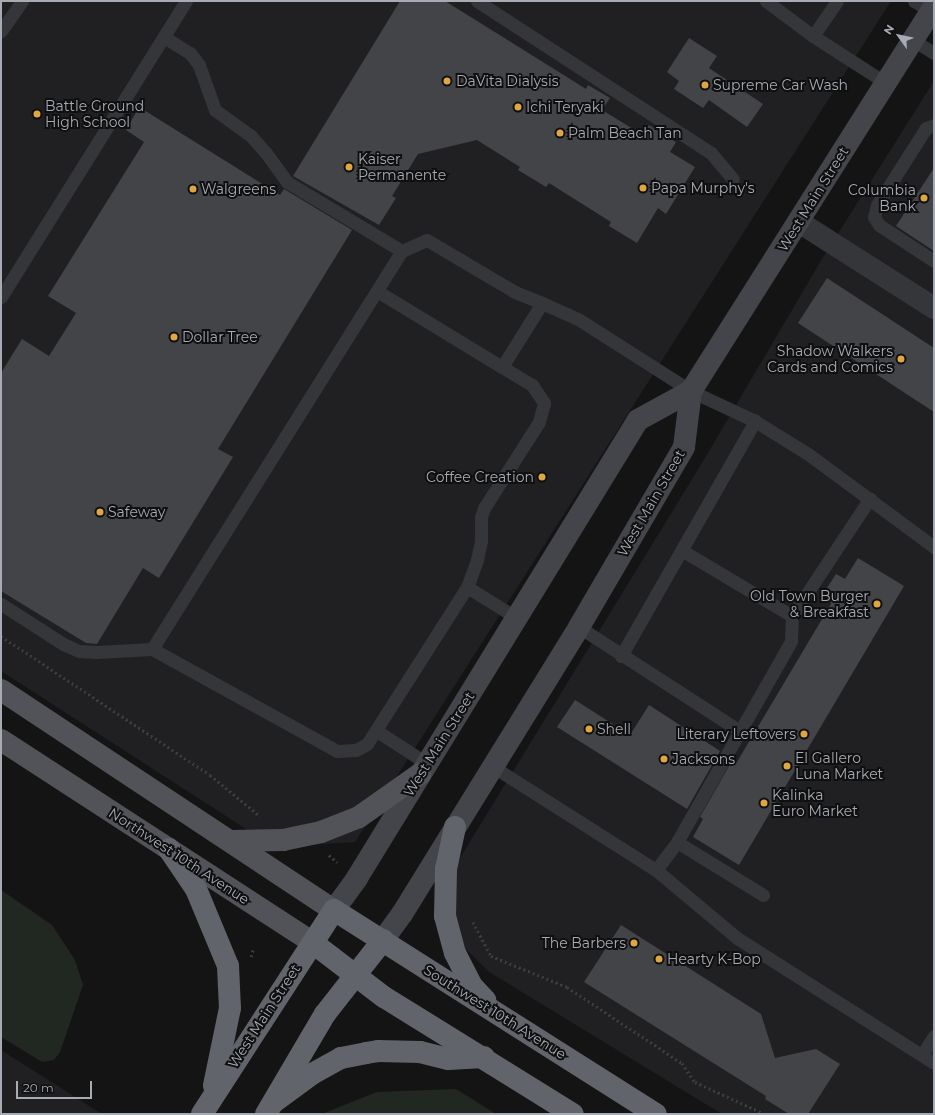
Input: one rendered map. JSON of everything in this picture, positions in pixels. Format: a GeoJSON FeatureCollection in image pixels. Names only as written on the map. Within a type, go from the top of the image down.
{"type":"FeatureCollection","features":[{"type":"Feature","properties":{"kind":"highway"},"geometry":{"type":"LineString","coordinates":[[456,827],[446,869],[445,916],[455,953],[471,985],[493,1010]]}},
{"type":"Feature","properties":{"kind":"highway"},"geometry":{"type":"LineString","coordinates":[[169,849],[196,889],[228,966],[230,1008],[206,1106]]}},
{"type":"Feature","properties":{"kind":"highway","name":"Southwest 10th Avenue"},"geometry":{"type":"LineString","coordinates":[[334,910],[656,1114]]}},
{"type":"Feature","properties":{"kind":"highway","name":"West Main Street"},"geometry":{"type":"LineString","coordinates":[[206,1106],[334,910]]}},
{"type":"Feature","properties":{"kind":"highway","name":"West Main Street"},"geometry":{"type":"LineString","coordinates":[[271,1107],[313,1034],[355,975],[383,940]]}},
{"type":"Feature","properties":{"kind":"highway","name":"Northwest 10th Avenue"},"geometry":{"type":"LineString","coordinates":[[313,942],[355,975]]}},
{"type":"Feature","properties":{"kind":"highway"},"geometry":{"type":"LineString","coordinates":[[355,975],[384,997],[484,1057],[573,1114]]}},
{"type":"Feature","properties":{"kind":"highway"},"geometry":{"type":"LineString","coordinates":[[271,1107],[312,1074],[341,1058],[378,1051],[420,1052],[448,1059],[484,1057]]}},
{"type":"Feature","properties":{"kind":"main road","name":"West Main Street"},"geometry":{"type":"LineString","coordinates":[[383,940],[456,827],[492,766],[579,627],[684,447],[691,391],[913,40],[926,6]]}},
{"type":"Feature","properties":{"kind":"main road","name":"West Main Street"},"geometry":{"type":"LineString","coordinates":[[334,910],[357,878],[638,420],[691,391]]}},
{"type":"Feature","properties":{"kind":"main road"},"geometry":{"type":"LineString","coordinates":[[1,690],[232,841],[334,910]]}},
{"type":"Feature","properties":{"kind":"main road","name":"Northwest 10th Avenue"},"geometry":{"type":"LineString","coordinates":[[1,740],[313,942]]}},
{"type":"Feature","properties":{"kind":"main road"},"geometry":{"type":"LineString","coordinates":[[232,841],[283,840],[321,832],[359,817],[423,769]]}},
{"type":"Feature","properties":{"kind":"street"},"geometry":{"type":"LineString","coordinates":[[799,222],[934,308]]}},
{"type":"Feature","properties":{"kind":"lane"},"geometry":{"type":"LineString","coordinates":[[1,31],[22,1]]}},
{"type":"Feature","properties":{"kind":"lane"},"geometry":{"type":"LineString","coordinates":[[1,297],[186,1]]}},
{"type":"Feature","properties":{"kind":"lane"},"geometry":{"type":"LineString","coordinates":[[477,1],[711,153],[733,179]]}},
{"type":"Feature","properties":{"kind":"lane"},"geometry":{"type":"LineString","coordinates":[[766,1],[813,36],[886,83]]}},
{"type":"Feature","properties":{"kind":"lane"},"geometry":{"type":"LineString","coordinates":[[813,36],[837,1]]}},
{"type":"Feature","properties":{"kind":"lane"},"geometry":{"type":"LineString","coordinates":[[164,37],[190,53],[198,65],[215,110],[251,136],[266,153],[286,182],[402,251]]}},
{"type":"Feature","properties":{"kind":"lane"},"geometry":{"type":"LineString","coordinates":[[913,40],[934,53]]}},
{"type":"Feature","properties":{"kind":"lane"},"geometry":{"type":"LineString","coordinates":[[934,125],[926,128],[877,205],[874,217],[880,225],[934,261]]}},
{"type":"Feature","properties":{"kind":"lane"},"geometry":{"type":"LineString","coordinates":[[152,649],[402,251],[427,240],[515,292],[578,319],[691,391],[755,421],[870,498],[934,547]]}},
{"type":"Feature","properties":{"kind":"lane"},"geometry":{"type":"LineString","coordinates":[[1,604],[63,644],[79,651],[96,652],[152,649],[337,751],[356,750],[368,744],[467,587],[478,560],[481,541],[481,517],[484,508],[539,422],[544,402],[532,385],[376,291]]}},
{"type":"Feature","properties":{"kind":"lane"},"geometry":{"type":"LineString","coordinates":[[502,367],[542,303]]}},
{"type":"Feature","properties":{"kind":"lane"},"geometry":{"type":"LineString","coordinates":[[621,656],[755,421]]}},
{"type":"Feature","properties":{"kind":"lane"},"geometry":{"type":"LineString","coordinates":[[656,870],[677,842],[791,641],[792,616],[870,498]]}},
{"type":"Feature","properties":{"kind":"lane"},"geometry":{"type":"LineString","coordinates":[[682,551],[792,616]]}},
{"type":"Feature","properties":{"kind":"lane"},"geometry":{"type":"LineString","coordinates":[[467,587],[517,618]]}},
{"type":"Feature","properties":{"kind":"lane"},"geometry":{"type":"LineString","coordinates":[[579,627],[621,656],[740,731]]}},
{"type":"Feature","properties":{"kind":"lane"},"geometry":{"type":"LineString","coordinates":[[377,731],[423,769]]}},
{"type":"Feature","properties":{"kind":"lane"},"geometry":{"type":"LineString","coordinates":[[492,766],[656,870],[737,938],[934,1063]]}},
{"type":"Feature","properties":{"kind":"lane"},"geometry":{"type":"LineString","coordinates":[[677,842],[763,894]]}},
{"type":"Feature","properties":{"kind":"lane"},"geometry":{"type":"LineString","coordinates":[[922,1055],[934,1036]]}},
{"type":"Feature","properties":{"kind":"path"},"geometry":{"type":"LineString","coordinates":[[1,636],[210,776],[265,820]]}},
{"type":"Feature","properties":{"kind":"path"},"geometry":{"type":"LineString","coordinates":[[468,922],[472,920],[491,956],[566,987],[682,1063],[695,1082],[765,1114]]}},
{"type":"Feature","properties":{"kind":"shaded area"},"geometry":{"type":"Polygon","coordinates":[[[1,1],[891,1],[355,842],[274,847],[1,671],[1,1]]]}},
{"type":"Feature","properties":{"kind":"shaded area"},"geometry":{"type":"Polygon","coordinates":[[[934,81],[934,1114],[722,1114],[489,972],[466,949],[452,918],[452,871],[702,463],[822,259],[934,81]]]}},
{"type":"Feature","properties":{"kind":"shaded area"},"geometry":{"type":"Polygon","coordinates":[[[1,890],[52,925],[75,960],[83,985],[60,1052],[54,1060],[42,1062],[1,1037],[1,890]]]}},
{"type":"Feature","properties":{"kind":"shaded area"},"geometry":{"type":"Polygon","coordinates":[[[1,1050],[102,1114],[1,1114],[1,1050]]]}},
{"type":"Feature","properties":{"kind":"shaded area"},"geometry":{"type":"Polygon","coordinates":[[[456,1089],[496,1114],[322,1114],[377,1092],[456,1089]]]}},
{"type":"Feature","properties":{"kind":"building"},"geometry":{"type":"Polygon","coordinates":[[[400,1],[445,1],[586,89],[588,85],[610,98],[602,110],[643,135],[649,125],[676,142],[670,152],[695,167],[666,214],[658,208],[637,243],[609,226],[611,222],[549,183],[546,187],[518,170],[520,167],[477,140],[418,154],[392,196],[396,198],[379,225],[293,176],[400,1]]]}},
{"type":"Feature","properties":{"kind":"building","name":"Supreme Car Wash"},"geometry":{"type":"Polygon","coordinates":[[[689,38],[717,56],[709,68],[763,104],[747,127],[709,100],[703,108],[674,89],[679,81],[667,72],[689,38]]]}},
{"type":"Feature","properties":{"kind":"building"},"geometry":{"type":"Polygon","coordinates":[[[139,107],[280,195],[284,189],[352,230],[218,449],[233,457],[159,578],[143,568],[97,644],[86,643],[1,591],[1,373],[22,339],[49,356],[76,313],[48,296],[144,142],[126,130],[139,107]]]}},
{"type":"Feature","properties":{"kind":"building","name":"Columbia Bank"},"geometry":{"type":"Polygon","coordinates":[[[934,168],[934,251],[896,226],[934,168]]]}},
{"type":"Feature","properties":{"kind":"building"},"geometry":{"type":"Polygon","coordinates":[[[827,278],[934,348],[934,412],[798,323],[827,278]]]}},
{"type":"Feature","properties":{"kind":"building"},"geometry":{"type":"Polygon","coordinates":[[[858,558],[904,586],[739,865],[693,837],[703,819],[700,817],[733,759],[737,762],[831,604],[827,588],[836,574],[845,579],[858,558]]]}},
{"type":"Feature","properties":{"kind":"building","name":"Jacksons"},"geometry":{"type":"Polygon","coordinates":[[[575,700],[630,735],[649,705],[720,751],[687,809],[557,727],[575,700]]]}},
{"type":"Feature","properties":{"kind":"building"},"geometry":{"type":"Polygon","coordinates":[[[621,925],[761,1014],[775,1058],[816,1049],[840,1064],[808,1114],[789,1114],[765,1099],[766,1096],[584,982],[621,925]]]}},
{"type":"Feature","properties":{"kind":"place","name":"DaVita Dialysis"},"geometry":{"type":"Point","coordinates":[447,81]}},
{"type":"Feature","properties":{"kind":"place","name":"Supreme Car Wash"},"geometry":{"type":"Point","coordinates":[705,85]}},
{"type":"Feature","properties":{"kind":"place","name":"Ichi Teryaki"},"geometry":{"type":"Point","coordinates":[518,107]}},
{"type":"Feature","properties":{"kind":"place","name":"Battle Ground High School"},"geometry":{"type":"Point","coordinates":[37,114]}},
{"type":"Feature","properties":{"kind":"place","name":"Palm Beach Tan"},"geometry":{"type":"Point","coordinates":[560,133]}},
{"type":"Feature","properties":{"kind":"place","name":"Kaiser Permanente"},"geometry":{"type":"Point","coordinates":[349,167]}},
{"type":"Feature","properties":{"kind":"place","name":"Papa Murphy's"},"geometry":{"type":"Point","coordinates":[643,188]}},
{"type":"Feature","properties":{"kind":"place","name":"Walgreens"},"geometry":{"type":"Point","coordinates":[193,189]}},
{"type":"Feature","properties":{"kind":"place","name":"Columbia Bank"},"geometry":{"type":"Point","coordinates":[924,198]}},
{"type":"Feature","properties":{"kind":"place","name":"Dollar Tree"},"geometry":{"type":"Point","coordinates":[174,337]}},
{"type":"Feature","properties":{"kind":"place","name":"Shadow Walkers Cards and Comics"},"geometry":{"type":"Point","coordinates":[901,359]}},
{"type":"Feature","properties":{"kind":"place","name":"Coffee Creation"},"geometry":{"type":"Point","coordinates":[542,477]}},
{"type":"Feature","properties":{"kind":"place","name":"Safeway"},"geometry":{"type":"Point","coordinates":[100,512]}},
{"type":"Feature","properties":{"kind":"place","name":"Old Town Burger & Breakfast"},"geometry":{"type":"Point","coordinates":[877,604]}},
{"type":"Feature","properties":{"kind":"place","name":"Shell"},"geometry":{"type":"Point","coordinates":[589,729]}},
{"type":"Feature","properties":{"kind":"place","name":"Literary Leftovers"},"geometry":{"type":"Point","coordinates":[804,734]}},
{"type":"Feature","properties":{"kind":"place","name":"Jacksons"},"geometry":{"type":"Point","coordinates":[664,759]}},
{"type":"Feature","properties":{"kind":"place","name":"El Gallero Luna Market"},"geometry":{"type":"Point","coordinates":[787,766]}},
{"type":"Feature","properties":{"kind":"place","name":"Kalinka Euro Market"},"geometry":{"type":"Point","coordinates":[764,803]}},
{"type":"Feature","properties":{"kind":"place","name":"The Barbers"},"geometry":{"type":"Point","coordinates":[634,943]}},
{"type":"Feature","properties":{"kind":"place","name":"Hearty K-Bop"},"geometry":{"type":"Point","coordinates":[659,959]}}]}
